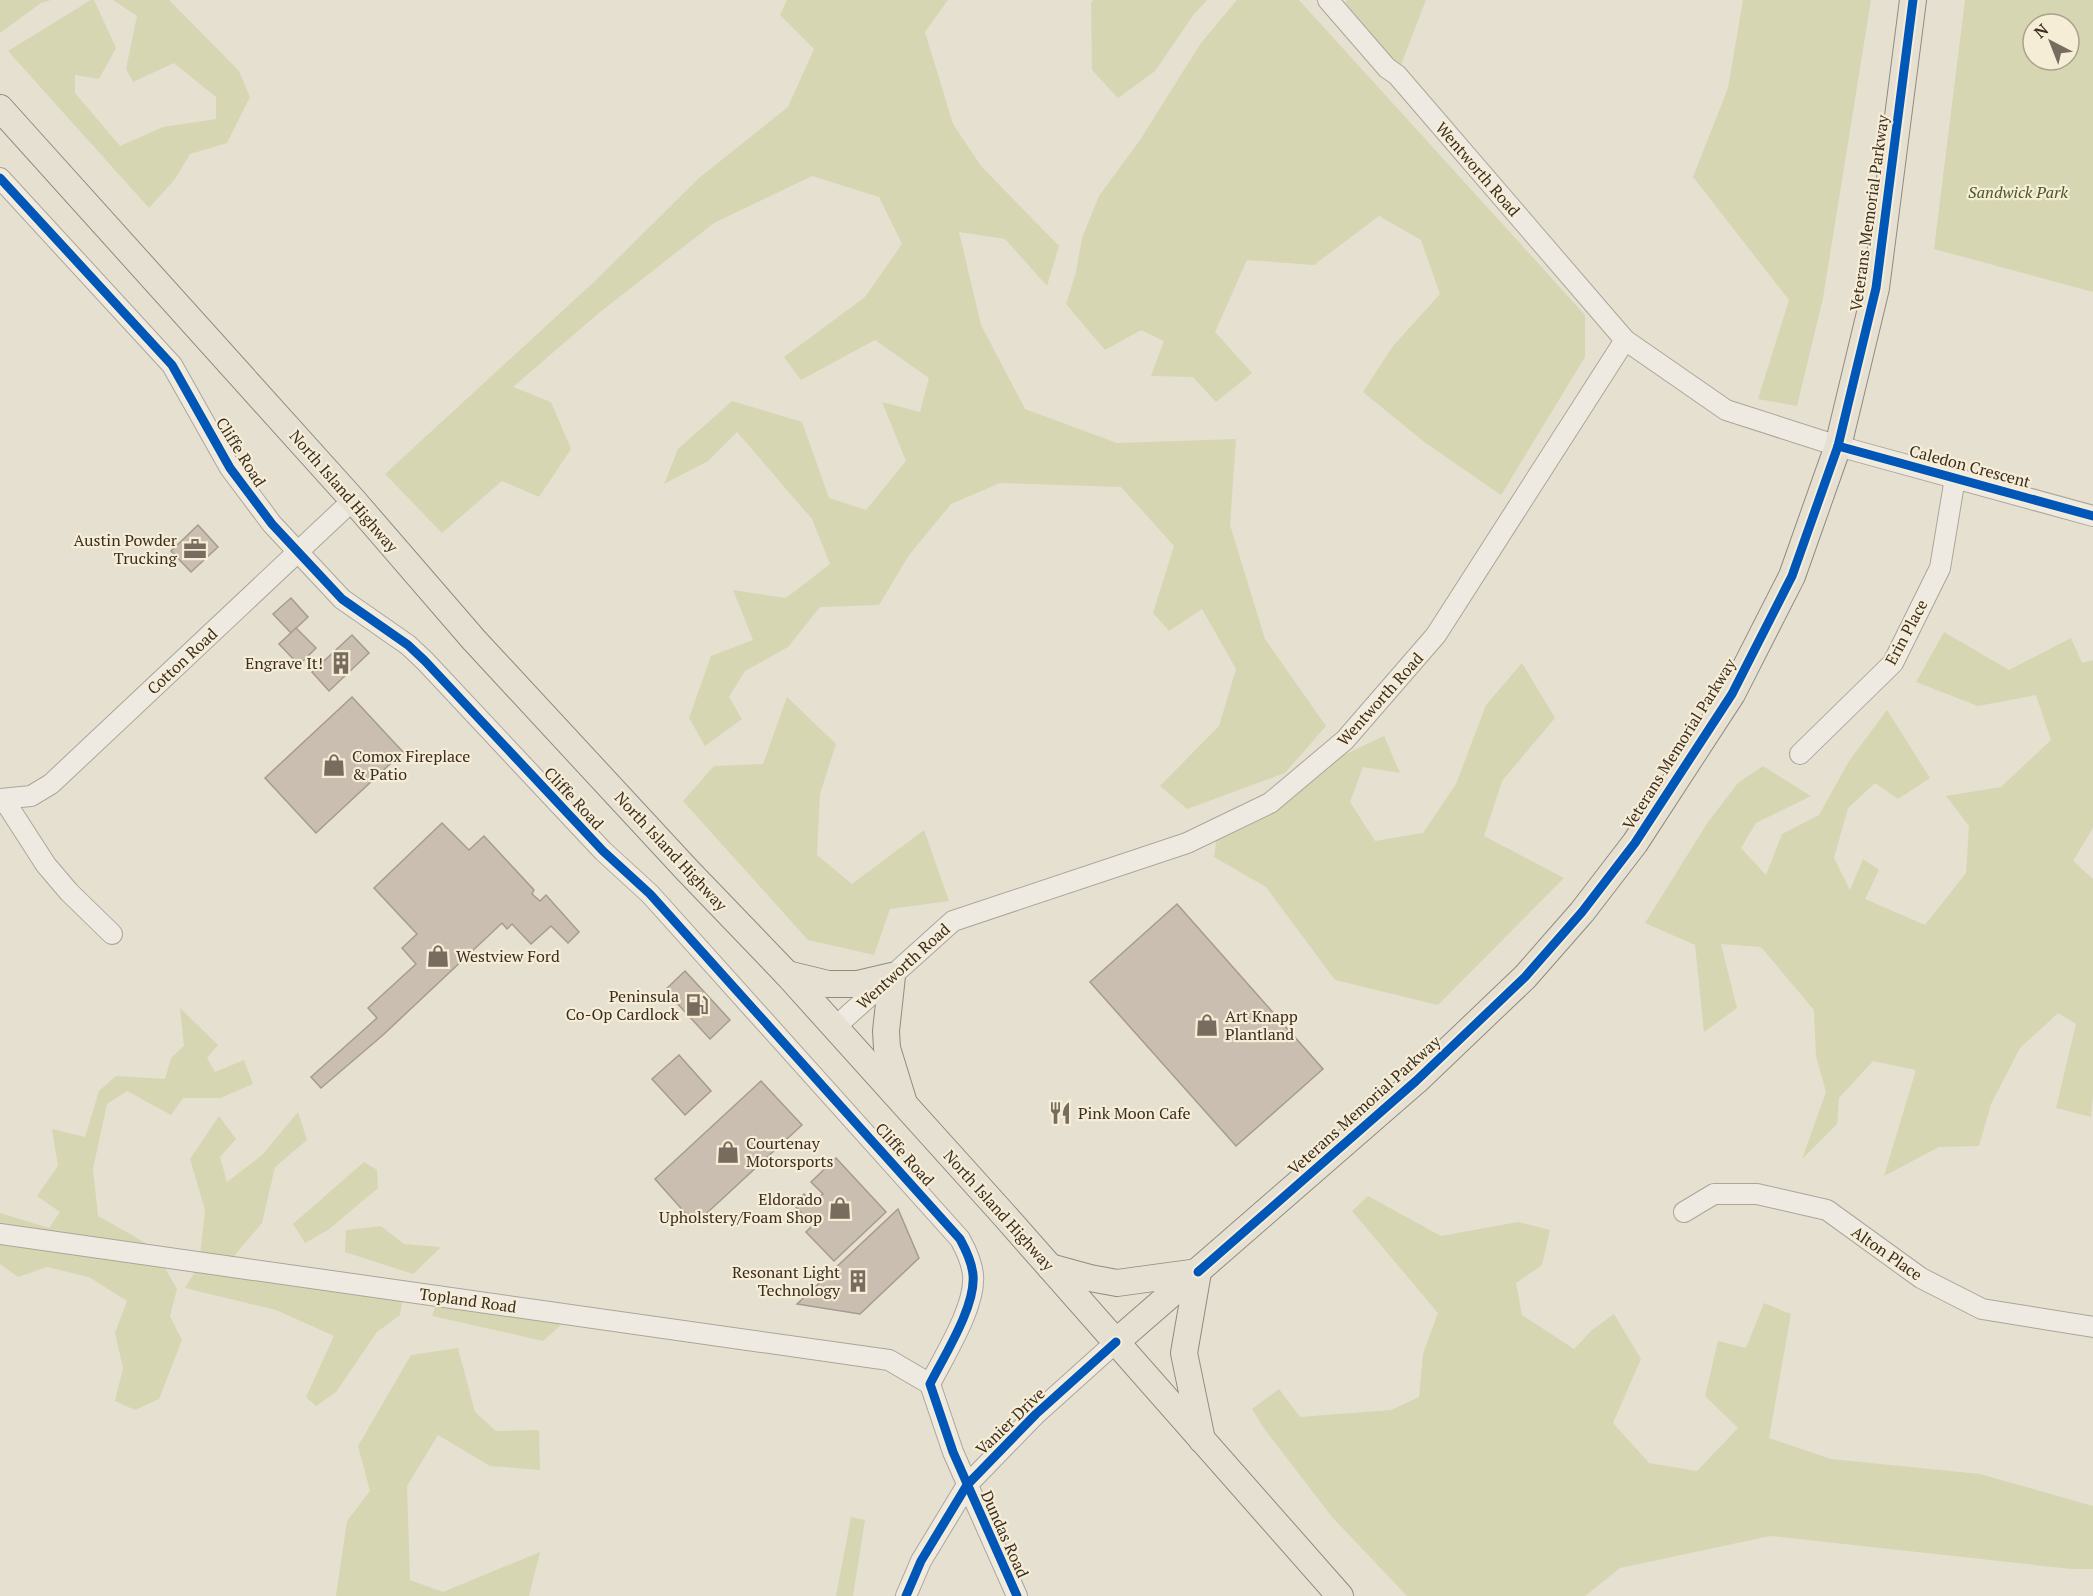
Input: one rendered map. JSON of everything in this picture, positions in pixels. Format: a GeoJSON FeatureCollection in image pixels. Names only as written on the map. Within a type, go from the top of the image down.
{"type":"FeatureCollection","features":[{"type":"Feature","properties":{"kind":"main road","name":"Veterans Memorial Parkway"},"geometry":{"type":"LineString","coordinates":[[1116,1342],[1416,1081],[1525,977],[1582,912],[1635,843],[1732,694],[1792,576],[1838,446],[1876,288],[1912,0]]}},
{"type":"Feature","properties":{"kind":"main road","name":"North Island Highway"},"geometry":{"type":"LineString","coordinates":[[0,108],[353,501],[474,640],[688,871],[787,974],[1050,1267],[1340,1596]]}},
{"type":"Feature","properties":{"kind":"main road"},"geometry":{"type":"LineString","coordinates":[[787,974],[828,984],[858,984],[892,976],[886,1031],[887,1048],[904,1105]]}},
{"type":"Feature","properties":{"kind":"main road"},"geometry":{"type":"LineString","coordinates":[[1050,1267],[1117,1283],[1198,1272],[1184,1353],[1202,1441]]}},
{"type":"Feature","properties":{"kind":"street","name":"Wentworth Road"},"geometry":{"type":"LineString","coordinates":[[1328,0],[1396,75],[1624,340],[1726,410],[1838,446]]}},
{"type":"Feature","properties":{"kind":"street","name":"Cliffe Road"},"geometry":{"type":"LineString","coordinates":[[0,178],[172,365],[230,468],[253,501],[298,552],[342,599],[408,645],[425,661],[603,851],[650,894],[960,1239],[972,1266],[974,1277],[972,1291],[963,1321],[930,1384]]}},
{"type":"Feature","properties":{"kind":"street","name":"Wentworth Road"},"geometry":{"type":"LineString","coordinates":[[834,1028],[953,921],[1187,843],[1270,803],[1346,740],[1437,635],[1624,340]]}},
{"type":"Feature","properties":{"kind":"street","name":"Caledon Crescent"},"geometry":{"type":"LineString","coordinates":[[1838,446],[2093,516]]}},
{"type":"Feature","properties":{"kind":"street","name":"Erin Place"},"geometry":{"type":"LineString","coordinates":[[1800,754],[1893,663],[1940,568],[1955,477]]}},
{"type":"Feature","properties":{"kind":"street","name":"Cotton Road"},"geometry":{"type":"LineString","coordinates":[[2,800],[31,795],[51,784],[353,501]]}},
{"type":"Feature","properties":{"kind":"street"},"geometry":{"type":"LineString","coordinates":[[2,800],[46,865],[69,892],[112,934]]}},
{"type":"Feature","properties":{"kind":"street","name":"Alton Place"},"geometry":{"type":"LineString","coordinates":[[1684,1212],[1713,1194],[1757,1194],[1827,1210],[1921,1278],[1982,1309],[2093,1327]]}},
{"type":"Feature","properties":{"kind":"street","name":"Topland Road"},"geometry":{"type":"LineString","coordinates":[[0,1234],[889,1360],[930,1384]]}},
{"type":"Feature","properties":{"kind":"street","name":"Vanier Drive"},"geometry":{"type":"LineString","coordinates":[[906,1596],[921,1561],[967,1485],[1036,1414],[1116,1342]]}},
{"type":"Feature","properties":{"kind":"street"},"geometry":{"type":"LineString","coordinates":[[930,1384],[967,1485]]}},
{"type":"Feature","properties":{"kind":"street","name":"Dundas Road"},"geometry":{"type":"LineString","coordinates":[[967,1485],[1017,1596]]}},
{"type":"Feature","properties":{"kind":"green space"},"geometry":{"type":"Polygon","coordinates":[[[0,0],[51,0],[41,3],[0,33],[0,0]]]}},
{"type":"Feature","properties":{"kind":"green space"},"geometry":{"type":"Polygon","coordinates":[[[94,0],[116,48],[99,79],[75,75],[75,93],[120,146],[163,127],[216,119],[216,97],[174,63],[133,82],[126,69],[137,16],[113,0],[169,0],[239,71],[250,97],[227,143],[190,154],[175,179],[149,208],[8,51],[94,0]]]}},
{"type":"Feature","properties":{"kind":"green space"},"geometry":{"type":"Polygon","coordinates":[[[787,0],[948,0],[925,32],[953,124],[981,166],[1059,246],[1047,286],[1005,239],[959,232],[981,325],[1025,409],[1117,443],[1236,439],[1230,525],[1265,639],[1326,726],[1285,773],[1187,809],[1160,786],[1219,726],[1236,669],[1202,609],[1169,631],[1153,613],[1174,546],[1121,487],[1000,483],[951,504],[909,555],[879,605],[820,607],[788,647],[745,671],[729,697],[742,719],[705,746],[689,718],[711,656],[753,640],[733,590],[786,598],[830,564],[812,519],[737,432],[708,461],[664,484],[678,449],[732,401],[802,422],[829,498],[866,510],[906,461],[882,402],[920,412],[929,378],[875,340],[801,380],[784,357],[865,297],[902,244],[879,197],[812,176],[714,223],[600,312],[513,387],[551,402],[571,449],[539,497],[502,481],[442,533],[385,474],[595,281],[699,178],[788,107],[814,49],[780,15],[787,0]]]}},
{"type":"Feature","properties":{"kind":"green space"},"geometry":{"type":"Polygon","coordinates":[[[1093,0],[1207,0],[1194,14],[1155,71],[1118,98],[1092,70],[1091,3],[1093,0]]]}},
{"type":"Feature","properties":{"kind":"green space"},"geometry":{"type":"Polygon","coordinates":[[[1237,0],[1299,0],[1585,315],[1585,357],[1501,495],[1423,441],[1363,392],[1393,346],[1440,294],[1421,240],[1379,216],[1314,265],[1247,260],[1215,332],[1252,373],[1216,402],[1193,377],[1151,376],[1164,341],[1141,330],[1105,350],[1066,304],[1076,272],[1082,238],[1099,196],[1140,140],[1201,43],[1237,0]]]}},
{"type":"Feature","properties":{"kind":"green space"},"geometry":{"type":"Polygon","coordinates":[[[1347,0],[1426,0],[1397,75],[1339,12],[1347,0]]]}},
{"type":"Feature","properties":{"kind":"green space"},"geometry":{"type":"Polygon","coordinates":[[[1743,0],[1871,0],[1823,298],[1797,406],[1758,399],[1789,300],[1693,177],[1728,88],[1743,0]]]}},
{"type":"Feature","properties":{"kind":"green space","name":"Sandwick Park"},"geometry":{"type":"Polygon","coordinates":[[[1965,0],[2093,0],[2093,292],[1934,249],[1965,0]]]}},
{"type":"Feature","properties":{"kind":"green space"},"geometry":{"type":"Polygon","coordinates":[[[1944,632],[2009,670],[2071,638],[2082,663],[2093,660],[2093,828],[2073,861],[2093,879],[2093,1095],[2091,1117],[2056,1108],[2076,1024],[2058,1013],[2020,1048],[1991,1104],[1979,1146],[1939,1147],[1884,1176],[1916,1070],[1873,1061],[1839,1098],[1837,1124],[1802,1159],[1826,1092],[1816,1056],[1814,1010],[1761,947],[1721,944],[1737,1008],[1704,1032],[1695,945],[1645,923],[1708,822],[1738,783],[1763,766],[1811,796],[1756,823],[1741,848],[1766,875],[1782,834],[1819,815],[1849,761],[1887,710],[1930,778],[1898,799],[1875,783],[1848,808],[1834,858],[1850,890],[1863,859],[1879,870],[1865,899],[1925,925],[1966,873],[1969,826],[1946,796],[2001,787],[2051,740],[2036,695],[1978,706],[1916,682],[1944,632]]]}},
{"type":"Feature","properties":{"kind":"green space"},"geometry":{"type":"Polygon","coordinates":[[[1522,663],[1555,718],[1502,781],[1484,836],[1564,878],[1438,1005],[1335,980],[1266,887],[1214,857],[1218,830],[1331,761],[1384,736],[1400,773],[1363,767],[1350,802],[1375,841],[1423,833],[1456,784],[1486,705],[1522,663]]]}},
{"type":"Feature","properties":{"kind":"green space"},"geometry":{"type":"Polygon","coordinates":[[[787,697],[836,744],[820,794],[817,855],[852,884],[924,830],[949,901],[890,909],[874,955],[808,940],[683,801],[714,766],[763,764],[787,697]]]}},
{"type":"Feature","properties":{"kind":"green space"},"geometry":{"type":"Polygon","coordinates":[[[180,1008],[218,1045],[207,1058],[215,1072],[244,1060],[253,1084],[220,1098],[183,1098],[171,1115],[127,1091],[107,1104],[93,1169],[98,1216],[153,1247],[177,1289],[170,1316],[182,1340],[159,1399],[135,1410],[115,1401],[123,1368],[115,1333],[127,1301],[89,1277],[47,1267],[18,1277],[0,1264],[0,1213],[49,1228],[60,1212],[37,1196],[58,1166],[52,1129],[85,1137],[99,1091],[116,1076],[165,1079],[171,1058],[184,1046],[180,1008]]]}},
{"type":"Feature","properties":{"kind":"green space"},"geometry":{"type":"Polygon","coordinates":[[[298,1112],[307,1140],[275,1167],[262,1223],[234,1256],[405,1284],[400,1315],[377,1332],[336,1392],[316,1406],[306,1397],[334,1336],[276,1310],[185,1288],[199,1265],[205,1210],[190,1159],[219,1116],[236,1139],[220,1157],[227,1182],[262,1155],[298,1112]]]}},
{"type":"Feature","properties":{"kind":"green space"},"geometry":{"type":"Polygon","coordinates":[[[364,1162],[377,1170],[378,1188],[328,1230],[305,1243],[293,1224],[364,1162]]]}},
{"type":"Feature","properties":{"kind":"green space"},"geometry":{"type":"Polygon","coordinates":[[[1368,1196],[1441,1236],[1518,1222],[1550,1230],[1542,1265],[1516,1283],[1522,1315],[1574,1349],[1592,1330],[1614,1314],[1641,1359],[1613,1423],[1649,1463],[1697,1471],[1738,1428],[1705,1396],[1718,1341],[1746,1348],[1764,1303],[1791,1314],[1769,1438],[1831,1459],[1980,1474],[2093,1506],[2093,1569],[2072,1569],[1770,1536],[1620,1568],[1585,1596],[1407,1596],[1332,1517],[1263,1427],[1252,1409],[1279,1389],[1300,1417],[1391,1410],[1419,1397],[1423,1354],[1438,1313],[1352,1211],[1368,1196]]]}},
{"type":"Feature","properties":{"kind":"green space"},"geometry":{"type":"Polygon","coordinates":[[[381,1226],[404,1244],[441,1247],[413,1274],[345,1252],[346,1230],[381,1226]]]}},
{"type":"Feature","properties":{"kind":"green space"},"geometry":{"type":"Polygon","coordinates":[[[441,1289],[525,1301],[562,1324],[543,1341],[432,1316],[441,1289]]]}},
{"type":"Feature","properties":{"kind":"green space"},"geometry":{"type":"Polygon","coordinates":[[[458,1348],[475,1412],[496,1431],[539,1430],[540,1470],[490,1466],[438,1435],[407,1486],[410,1580],[443,1592],[540,1552],[529,1596],[336,1596],[347,1521],[370,1491],[358,1446],[411,1355],[458,1348]]]}},
{"type":"Feature","properties":{"kind":"green space"},"geometry":{"type":"Polygon","coordinates":[[[851,1517],[865,1520],[853,1596],[836,1596],[851,1517]]]}},
{"type":"Feature","properties":{"kind":"building","name":"Austin Powder Trucking"},"geometry":{"type":"Polygon","coordinates":[[[198,525],[218,547],[191,572],[171,551],[198,525]]]}},
{"type":"Feature","properties":{"kind":"building"},"geometry":{"type":"Polygon","coordinates":[[[291,598],[308,617],[291,633],[273,614],[291,598]]]}},
{"type":"Feature","properties":{"kind":"building"},"geometry":{"type":"Polygon","coordinates":[[[296,628],[316,648],[299,665],[279,644],[296,628]]]}},
{"type":"Feature","properties":{"kind":"building","name":"Engrave It!"},"geometry":{"type":"Polygon","coordinates":[[[352,635],[369,653],[329,691],[312,672],[352,635]]]}},
{"type":"Feature","properties":{"kind":"building","name":"Comox Fireplace & Patio"},"geometry":{"type":"Polygon","coordinates":[[[352,697],[403,752],[316,833],[265,778],[352,697]]]}},
{"type":"Feature","properties":{"kind":"building","name":"Westview Ford"},"geometry":{"type":"Polygon","coordinates":[[[442,823],[469,850],[484,836],[534,890],[532,894],[540,901],[546,895],[579,932],[568,943],[551,926],[531,944],[512,924],[507,929],[502,923],[383,1035],[321,1088],[311,1077],[377,1018],[368,1008],[416,964],[402,948],[417,934],[374,888],[442,823]]]}},
{"type":"Feature","properties":{"kind":"building","name":"Art Knapp Plantland"},"geometry":{"type":"Polygon","coordinates":[[[1177,904],[1323,1069],[1236,1146],[1090,982],[1177,904]]]}},
{"type":"Feature","properties":{"kind":"building","name":"Peninsula Co-Op Cardlock"},"geometry":{"type":"Polygon","coordinates":[[[685,971],[730,1020],[710,1039],[665,990],[685,971]]]}},
{"type":"Feature","properties":{"kind":"building"},"geometry":{"type":"Polygon","coordinates":[[[679,1055],[711,1091],[685,1115],[652,1079],[679,1055]]]}},
{"type":"Feature","properties":{"kind":"building","name":"Courtenay Motorsports"},"geometry":{"type":"Polygon","coordinates":[[[761,1081],[802,1125],[695,1224],[655,1179],[761,1081]]]}},
{"type":"Feature","properties":{"kind":"building","name":"Eldorado Upholstery/Foam Shop"},"geometry":{"type":"Polygon","coordinates":[[[836,1158],[886,1212],[834,1261],[806,1232],[813,1225],[793,1204],[804,1194],[813,1203],[823,1194],[811,1182],[836,1158]]]}},
{"type":"Feature","properties":{"kind":"building","name":"Resonant Light Technology"},"geometry":{"type":"Polygon","coordinates":[[[898,1209],[919,1258],[860,1314],[797,1304],[898,1209]]]}},
{"type":"Feature","properties":{"kind":"cycle path"},"geometry":{"type":"LineString","coordinates":[[1198,1272],[1416,1081],[1525,977],[1582,912],[1635,843],[1732,694],[1792,576],[1838,446],[1876,288],[1913,0]]}},
{"type":"Feature","properties":{"kind":"cycle path"},"geometry":{"type":"LineString","coordinates":[[0,178],[172,365],[230,468],[272,524],[342,599],[408,645],[425,661],[603,851],[650,894],[960,1239],[971,1265],[973,1287],[958,1331],[930,1384],[953,1452],[1017,1596]]}},
{"type":"Feature","properties":{"kind":"cycle path"},"geometry":{"type":"LineString","coordinates":[[1838,446],[2093,516]]}},
{"type":"Feature","properties":{"kind":"cycle path"},"geometry":{"type":"LineString","coordinates":[[906,1596],[921,1561],[967,1485],[1036,1414],[1116,1342]]}},
{"type":"Feature","properties":{"kind":"place","name":"Austin Powder Trucking"},"geometry":{"type":"Point","coordinates":[195,549]}},
{"type":"Feature","properties":{"kind":"place","name":"Engrave It!"},"geometry":{"type":"Point","coordinates":[341,663]}},
{"type":"Feature","properties":{"kind":"place","name":"Comox Fireplace & Patio"},"geometry":{"type":"Point","coordinates":[334,765]}},
{"type":"Feature","properties":{"kind":"place","name":"Westview Ford"},"geometry":{"type":"Point","coordinates":[438,956]}},
{"type":"Feature","properties":{"kind":"place","name":"Peninsula Co-Op Cardlock"},"geometry":{"type":"Point","coordinates":[697,1005]}},
{"type":"Feature","properties":{"kind":"place","name":"Art Knapp Plantland"},"geometry":{"type":"Point","coordinates":[1207,1025]}},
{"type":"Feature","properties":{"kind":"place","name":"Pink Moon Cafe"},"geometry":{"type":"Point","coordinates":[1060,1113]}},
{"type":"Feature","properties":{"kind":"place","name":"Courtenay Motorsports"},"geometry":{"type":"Point","coordinates":[728,1152]}},
{"type":"Feature","properties":{"kind":"place","name":"Eldorado Upholstery/Foam Shop"},"geometry":{"type":"Point","coordinates":[840,1208]}},
{"type":"Feature","properties":{"kind":"place","name":"Resonant Light Technology"},"geometry":{"type":"Point","coordinates":[858,1281]}}]}
